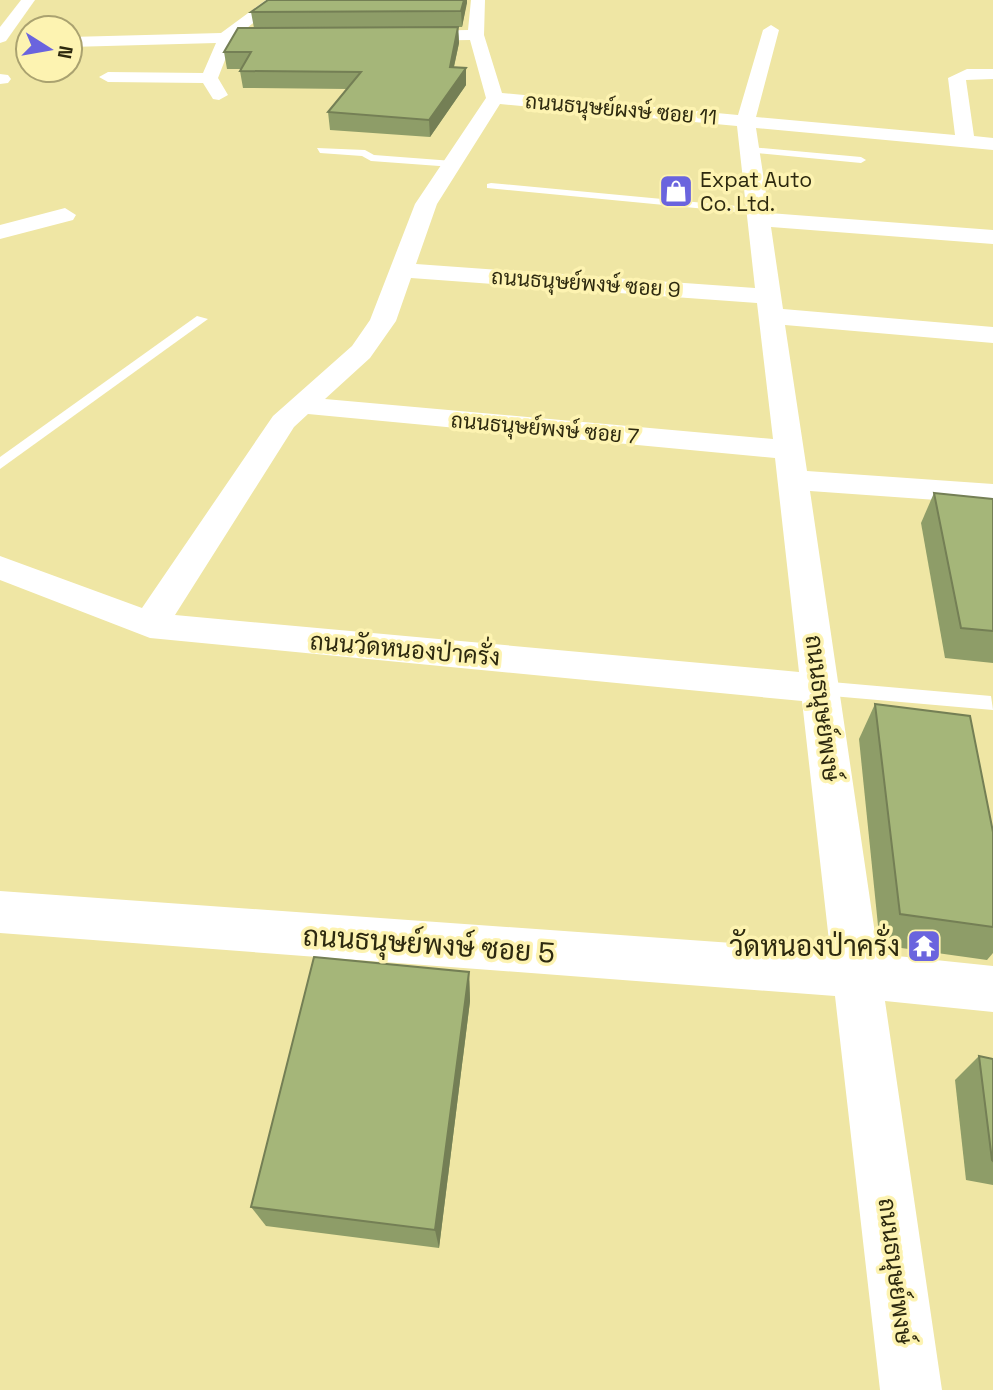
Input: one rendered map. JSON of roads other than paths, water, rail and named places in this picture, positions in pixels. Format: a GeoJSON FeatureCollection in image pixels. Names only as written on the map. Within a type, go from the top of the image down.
{"type":"FeatureCollection","features":[{"type":"Feature","properties":{"kind":"street"},"geometry":{"type":"LineString","coordinates":[[0,38],[28,0]]}},
{"type":"Feature","properties":{"kind":"street"},"geometry":{"type":"LineString","coordinates":[[209,78],[227,36],[275,0]]}},
{"type":"Feature","properties":{"kind":"street"},"geometry":{"type":"LineString","coordinates":[[150,625],[283,422],[361,352],[383,321],[426,204],[495,97],[476,35],[478,0]]}},
{"type":"Feature","properties":{"kind":"street"},"geometry":{"type":"LineString","coordinates":[[154,38],[170,21]]}},
{"type":"Feature","properties":{"kind":"street","name":"ถนนธนุษย์พงษ์"},"geometry":{"type":"LineString","coordinates":[[771,30],[748,135],[911,1390]]}},
{"type":"Feature","properties":{"kind":"street"},"geometry":{"type":"LineString","coordinates":[[393,36],[476,35]]}},
{"type":"Feature","properties":{"kind":"street"},"geometry":{"type":"LineString","coordinates":[[84,41],[296,36]]}},
{"type":"Feature","properties":{"kind":"street"},"geometry":{"type":"LineString","coordinates":[[965,141],[957,78],[967,74],[993,74]]}},
{"type":"Feature","properties":{"kind":"street"},"geometry":{"type":"LineString","coordinates":[[108,78],[209,78]]}},
{"type":"Feature","properties":{"kind":"street"},"geometry":{"type":"LineString","coordinates":[[209,78],[219,95]]}},
{"type":"Feature","properties":{"kind":"street","name":"ถนนธนุษย์ผงษ์ ซอย 11"},"geometry":{"type":"LineString","coordinates":[[495,97],[748,135],[993,144]]}},
{"type":"Feature","properties":{"kind":"street"},"geometry":{"type":"LineString","coordinates":[[0,232],[65,215]]}},
{"type":"Feature","properties":{"kind":"street"},"geometry":{"type":"LineString","coordinates":[[758,215],[993,237]]}},
{"type":"Feature","properties":{"kind":"street","name":"ถนนธนุษย์พงษ์ ซอย 9"},"geometry":{"type":"LineString","coordinates":[[402,270],[770,306],[993,335]]}},
{"type":"Feature","properties":{"kind":"street","name":"ถนนธนุษย์พงษ์ ซอย 7"},"geometry":{"type":"LineString","coordinates":[[300,405],[791,465],[993,494]]}},
{"type":"Feature","properties":{"kind":"street","name":"ถนนวัดหนองป่าครั่ง"},"geometry":{"type":"LineString","coordinates":[[13,572],[150,625],[820,688]]}},
{"type":"Feature","properties":{"kind":"street","name":"ถนนธนุษย์พงษ์ ซอย 5"},"geometry":{"type":"LineString","coordinates":[[0,912],[858,975],[993,989]]}},
{"type":"Feature","properties":{"kind":"lane"},"geometry":{"type":"LineString","coordinates":[[748,135],[861,160]]}},
{"type":"Feature","properties":{"kind":"lane"},"geometry":{"type":"LineString","coordinates":[[320,150],[365,153],[371,158],[453,164]]}},
{"type":"Feature","properties":{"kind":"lane"},"geometry":{"type":"LineString","coordinates":[[491,186],[758,215]]}},
{"type":"Feature","properties":{"kind":"lane"},"geometry":{"type":"LineString","coordinates":[[0,464],[202,319]]}},
{"type":"Feature","properties":{"kind":"lane"},"geometry":{"type":"LineString","coordinates":[[820,688],[991,703]]}},
{"type":"Feature","properties":{"kind":"place","name":"Expat Auto Co. Ltd."},"geometry":{"type":"Point","coordinates":[676,191]}},
{"type":"Feature","properties":{"kind":"place","name":"วัดหนองป่าครั่ง"},"geometry":{"type":"Point","coordinates":[924,946]}}]}
